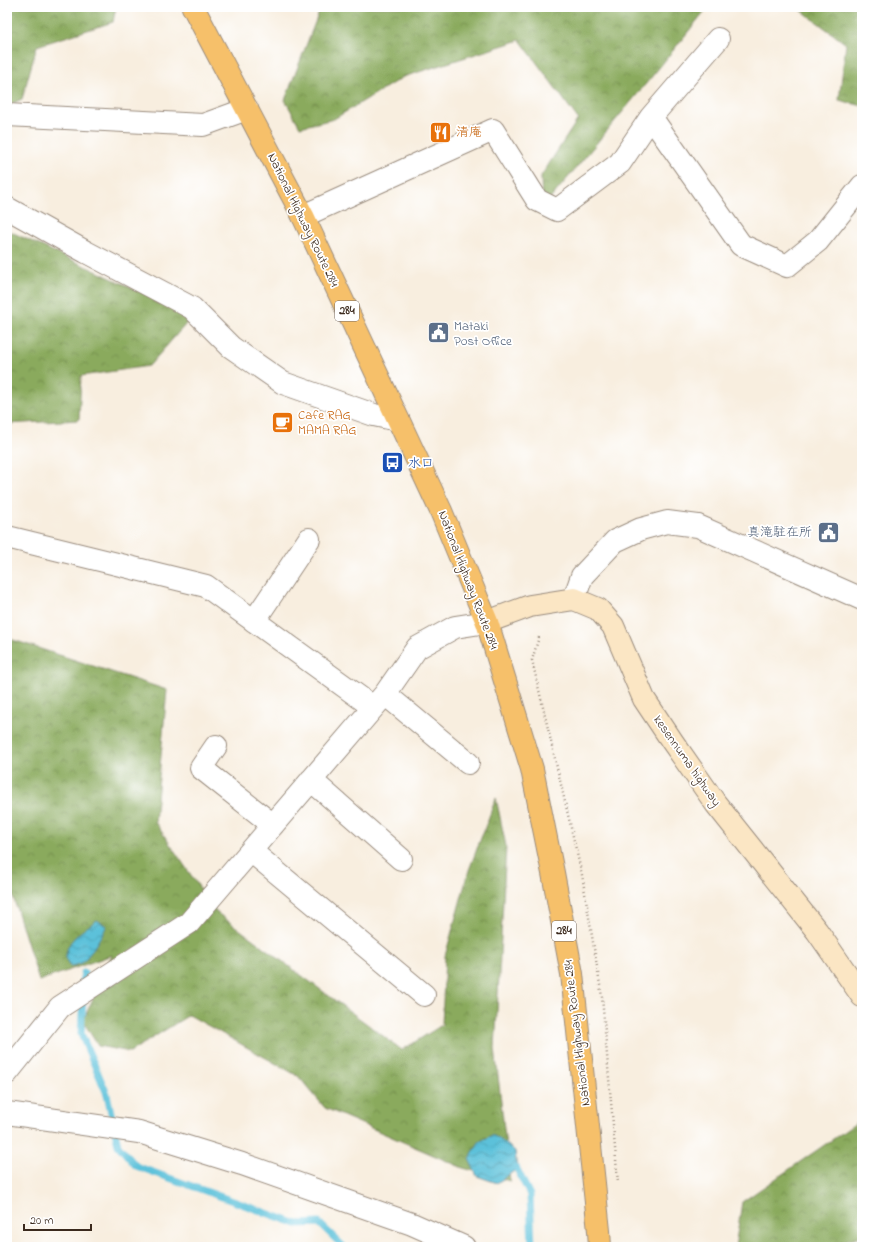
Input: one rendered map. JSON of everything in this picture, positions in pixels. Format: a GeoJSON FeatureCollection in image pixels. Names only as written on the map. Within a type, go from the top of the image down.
{"type":"FeatureCollection","features":[{"type":"Feature","properties":{"kind":"highway","name":"National Highway Route 284"},"geometry":{"type":"LineString","coordinates":[[193,7],[303,216],[441,511],[487,622],[532,769],[572,974],[590,1136],[600,1247]]}},
{"type":"Feature","properties":{"kind":"street"},"geometry":{"type":"LineString","coordinates":[[303,216],[493,130],[537,200],[557,210],[620,163],[651,117],[718,39]]}},
{"type":"Feature","properties":{"kind":"street"},"geometry":{"type":"LineString","coordinates":[[7,115],[203,125],[247,109]]}},
{"type":"Feature","properties":{"kind":"street"},"geometry":{"type":"LineString","coordinates":[[651,117],[741,245],[787,266],[818,241],[862,186]]}},
{"type":"Feature","properties":{"kind":"street"},"geometry":{"type":"LineString","coordinates":[[7,208],[192,308],[232,347],[283,383],[374,415],[398,420]]}},
{"type":"Feature","properties":{"kind":"street"},"geometry":{"type":"LineString","coordinates":[[7,1073],[60,1007],[189,923],[379,700],[417,648],[455,627],[487,622],[530,606],[574,599],[582,576],[615,541],[641,529],[667,522],[698,526],[862,599]]}},
{"type":"Feature","properties":{"kind":"street"},"geometry":{"type":"LineString","coordinates":[[7,537],[206,586],[254,621],[379,700],[468,763]]}},
{"type":"Feature","properties":{"kind":"street"},"geometry":{"type":"LineString","coordinates":[[254,621],[309,539]]}},
{"type":"Feature","properties":{"kind":"street","name":"kesennuma highway"},"geometry":{"type":"LineString","coordinates":[[574,599],[598,609],[614,626],[644,699],[664,729],[716,804],[817,930],[862,996]]}},
{"type":"Feature","properties":{"kind":"street"},"geometry":{"type":"LineString","coordinates":[[216,746],[201,768],[273,825]]}},
{"type":"Feature","properties":{"kind":"street"},"geometry":{"type":"LineString","coordinates":[[311,780],[401,860]]}},
{"type":"Feature","properties":{"kind":"street"},"geometry":{"type":"LineString","coordinates":[[251,850],[424,995]]}},
{"type":"Feature","properties":{"kind":"street"},"geometry":{"type":"LineString","coordinates":[[7,1113],[139,1132],[264,1171],[412,1224],[464,1247]]}},
{"type":"Feature","properties":{"kind":"green space"},"geometry":{"type":"Polygon","coordinates":[[[7,7],[116,7],[113,22],[37,46],[22,99],[7,106],[7,7]]]}},
{"type":"Feature","properties":{"kind":"green space"},"geometry":{"type":"Polygon","coordinates":[[[321,7],[708,7],[542,209],[541,176],[578,119],[520,40],[403,77],[334,119],[300,127],[285,100],[321,7]]]}},
{"type":"Feature","properties":{"kind":"green space"},"geometry":{"type":"Polygon","coordinates":[[[797,7],[862,7],[862,106],[839,100],[846,44],[797,7]]]}},
{"type":"Feature","properties":{"kind":"green space"},"geometry":{"type":"Polygon","coordinates":[[[7,230],[193,316],[149,366],[81,376],[79,420],[7,424],[7,230]]]}},
{"type":"Feature","properties":{"kind":"green space"},"geometry":{"type":"Polygon","coordinates":[[[7,638],[167,690],[155,822],[216,912],[402,1050],[442,1025],[445,956],[469,870],[496,798],[506,846],[495,1049],[510,1181],[463,1168],[325,1108],[298,1076],[189,1015],[130,1052],[98,1046],[83,1021],[112,955],[39,981],[10,887],[7,886],[7,638]]]}},
{"type":"Feature","properties":{"kind":"green space"},"geometry":{"type":"Polygon","coordinates":[[[862,1119],[862,1236],[821,1247],[735,1247],[742,1202],[862,1119]]]}},
{"type":"Feature","properties":{"kind":"water"},"geometry":{"type":"Polygon","coordinates":[[[97,920],[107,926],[92,951],[82,963],[70,967],[66,956],[67,949],[77,935],[97,920]]]}},
{"type":"Feature","properties":{"kind":"water"},"geometry":{"type":"Polygon","coordinates":[[[492,1135],[515,1151],[517,1169],[497,1183],[477,1176],[469,1159],[479,1142],[492,1135]]]}},
{"type":"Feature","properties":{"kind":"waterway"},"geometry":{"type":"LineString","coordinates":[[83,987],[84,973]]}},
{"type":"Feature","properties":{"kind":"waterway"},"geometry":{"type":"LineString","coordinates":[[83,997],[81,1034],[107,1094],[118,1145],[136,1166],[297,1224],[319,1223],[344,1247]]}},
{"type":"Feature","properties":{"kind":"waterway"},"geometry":{"type":"LineString","coordinates":[[517,1169],[530,1195],[532,1247]]}},
{"type":"Feature","properties":{"kind":"place","name":"清庵"},"geometry":{"type":"Point","coordinates":[440,132]}},
{"type":"Feature","properties":{"kind":"place","name":"Mataki Post Office"},"geometry":{"type":"Point","coordinates":[438,333]}},
{"type":"Feature","properties":{"kind":"place","name":"Cafe RAG MAMA RAG"},"geometry":{"type":"Point","coordinates":[282,422]}},
{"type":"Feature","properties":{"kind":"place","name":"水口"},"geometry":{"type":"Point","coordinates":[393,463]}},
{"type":"Feature","properties":{"kind":"place","name":"真滝駐在所"},"geometry":{"type":"Point","coordinates":[828,532]}}]}
